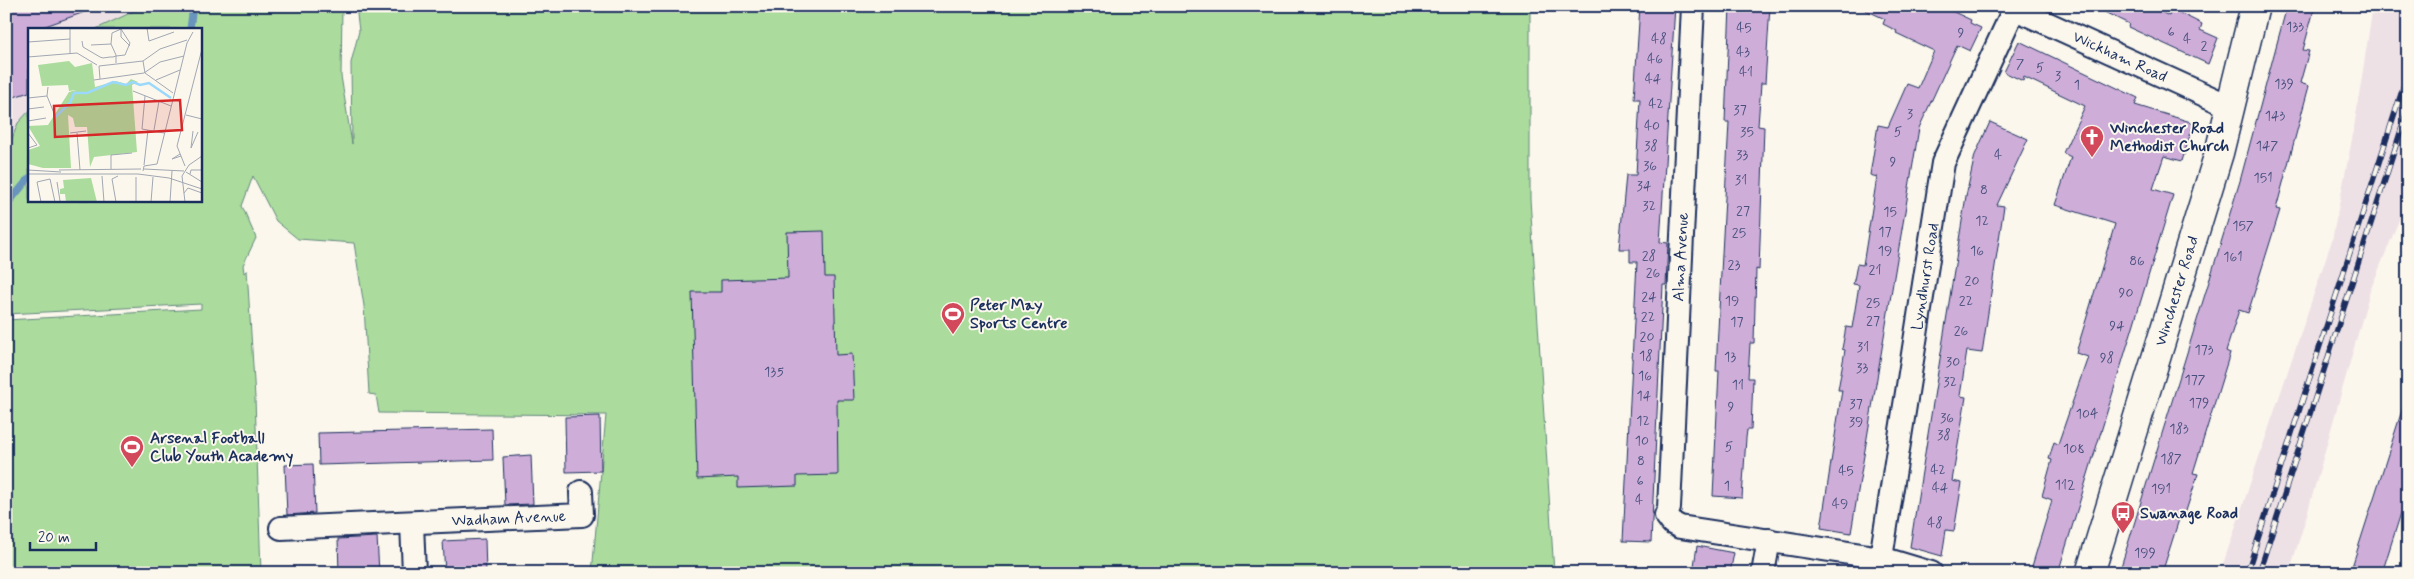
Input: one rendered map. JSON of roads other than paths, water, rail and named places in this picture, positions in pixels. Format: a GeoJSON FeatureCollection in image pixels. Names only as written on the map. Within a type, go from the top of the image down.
{"type":"FeatureCollection","features":[{"type":"Feature","properties":{"kind":"main road","name":"Winchester Road"},"geometry":{"type":"LineString","coordinates":[[2090,573],[2231,107],[2255,6]]}},
{"type":"Feature","properties":{"kind":"street","name":"Alma Avenue"},"geometry":{"type":"LineString","coordinates":[[1694,6],[1669,508],[1666,515],[1672,523],[1680,527],[1770,540]]}},
{"type":"Feature","properties":{"kind":"street","name":"Wickham Road"},"geometry":{"type":"LineString","coordinates":[[2011,7],[2231,107]]}},
{"type":"Feature","properties":{"kind":"street","name":"Lyndhurst Road"},"geometry":{"type":"LineString","coordinates":[[1881,558],[1943,163],[2011,7]]}},
{"type":"Feature","properties":{"kind":"street","name":"Wadham Avenue"},"geometry":{"type":"LineString","coordinates":[[281,528],[582,515],[581,492]]}},
{"type":"Feature","properties":{"kind":"street"},"geometry":{"type":"LineString","coordinates":[[412,522],[414,573]]}},
{"type":"Feature","properties":{"kind":"street"},"geometry":{"type":"LineString","coordinates":[[1763,573],[1770,540],[1881,558],[1931,573]]}},
{"type":"Feature","properties":{"kind":"waterway"},"geometry":{"type":"LineString","coordinates":[[190,28],[193,6]]}},
{"type":"Feature","properties":{"kind":"waterway"},"geometry":{"type":"LineString","coordinates":[[6,206],[28,179]]}},
{"type":"Feature","properties":{"kind":"railway"},"geometry":{"type":"LineString","coordinates":[[2247,573],[2408,72]]}},
{"type":"Feature","properties":{"kind":"railway"},"geometry":{"type":"LineString","coordinates":[[2259,573],[2408,108]]}},
{"type":"Feature","properties":{"kind":"place","name":"Winchester Road Methodist Church"},"geometry":{"type":"Point","coordinates":[2092,158]}},
{"type":"Feature","properties":{"kind":"place","name":"Peter May Sports Centre"},"geometry":{"type":"Point","coordinates":[953,335]}},
{"type":"Feature","properties":{"kind":"place","name":"Arsenal Football Club Youth Academy"},"geometry":{"type":"Point","coordinates":[132,468]}},
{"type":"Feature","properties":{"kind":"place","name":"Swanage Road"},"geometry":{"type":"Point","coordinates":[2123,534]}}]}
